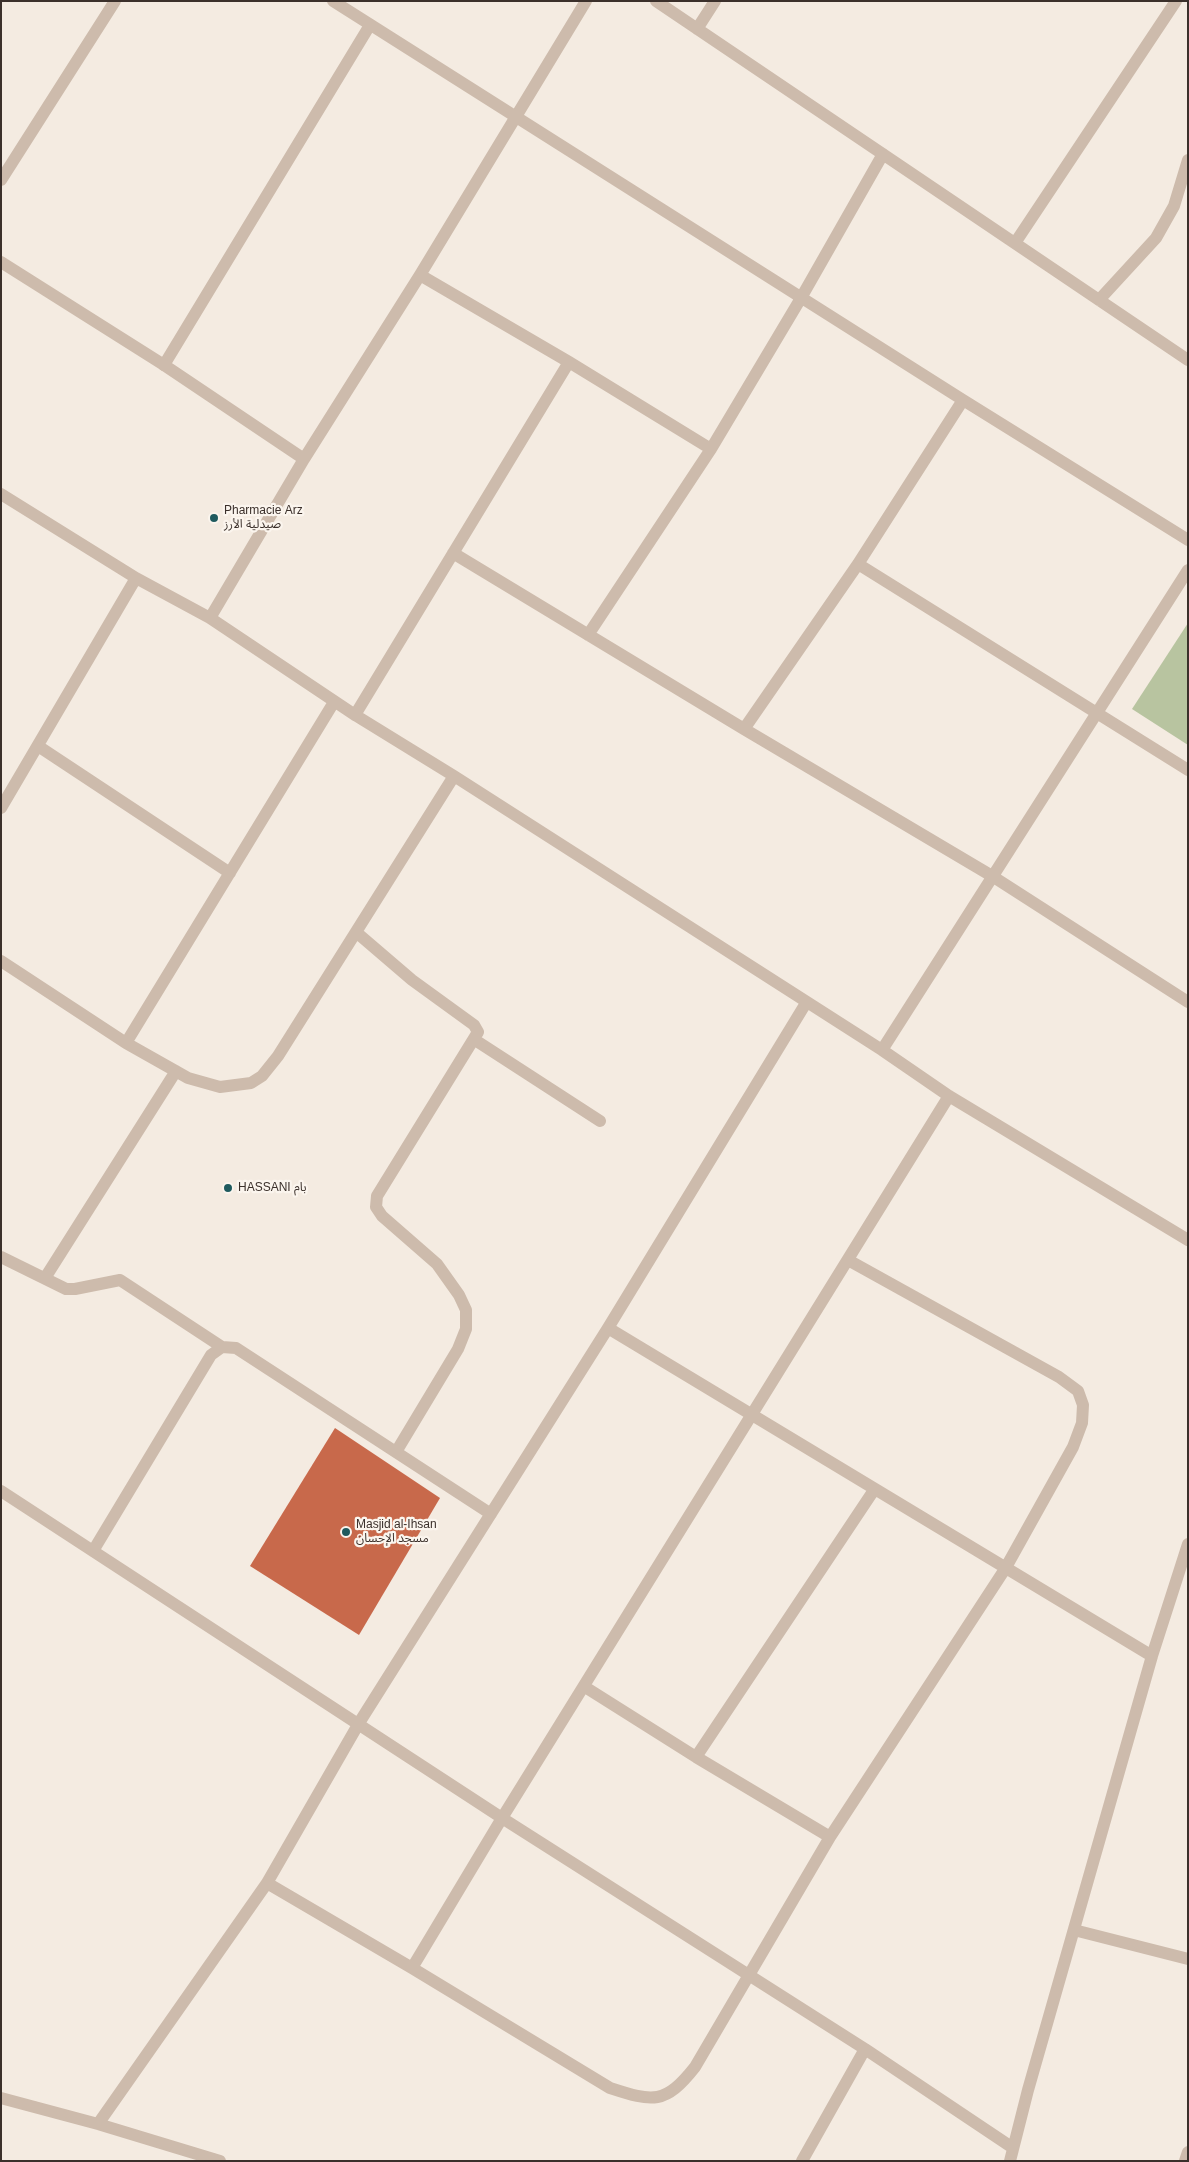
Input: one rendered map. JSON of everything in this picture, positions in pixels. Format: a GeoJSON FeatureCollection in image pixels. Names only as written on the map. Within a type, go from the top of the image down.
{"type":"FeatureCollection","features":[{"type":"Feature","properties":{"kind":"street"},"geometry":{"type":"LineString","coordinates":[[1,180],[115,1]]}},
{"type":"Feature","properties":{"kind":"street"},"geometry":{"type":"LineString","coordinates":[[333,1],[801,298],[1188,540]]}},
{"type":"Feature","properties":{"kind":"street"},"geometry":{"type":"LineString","coordinates":[[210,618],[304,460],[420,275],[586,1]]}},
{"type":"Feature","properties":{"kind":"street"},"geometry":{"type":"LineString","coordinates":[[656,1],[1188,360]]}},
{"type":"Feature","properties":{"kind":"street"},"geometry":{"type":"LineString","coordinates":[[696,28],[715,1]]}},
{"type":"Feature","properties":{"kind":"street"},"geometry":{"type":"LineString","coordinates":[[1015,243],[1176,1]]}},
{"type":"Feature","properties":{"kind":"street"},"geometry":{"type":"LineString","coordinates":[[164,366],[370,25]]}},
{"type":"Feature","properties":{"kind":"street"},"geometry":{"type":"LineString","coordinates":[[588,635],[711,449],[801,298],[883,154]]}},
{"type":"Feature","properties":{"kind":"street"},"geometry":{"type":"LineString","coordinates":[[1099,300],[1156,238],[1174,206],[1188,160]]}},
{"type":"Feature","properties":{"kind":"street"},"geometry":{"type":"LineString","coordinates":[[1,262],[164,366],[304,460]]}},
{"type":"Feature","properties":{"kind":"street"},"geometry":{"type":"LineString","coordinates":[[420,275],[569,362],[711,449]]}},
{"type":"Feature","properties":{"kind":"street"},"geometry":{"type":"LineString","coordinates":[[354,716],[569,362]]}},
{"type":"Feature","properties":{"kind":"street"},"geometry":{"type":"LineString","coordinates":[[744,729],[858,564],[963,400]]}},
{"type":"Feature","properties":{"kind":"street"},"geometry":{"type":"LineString","coordinates":[[1,494],[136,578],[210,618],[354,716],[454,776],[882,1050],[949,1096],[1188,1240]]}},
{"type":"Feature","properties":{"kind":"street"},"geometry":{"type":"LineString","coordinates":[[453,553],[992,876],[1188,1002]]}},
{"type":"Feature","properties":{"kind":"street"},"geometry":{"type":"LineString","coordinates":[[858,564],[1188,770]]}},
{"type":"Feature","properties":{"kind":"street"},"geometry":{"type":"LineString","coordinates":[[882,1050],[1188,570]]}},
{"type":"Feature","properties":{"kind":"street"},"geometry":{"type":"LineString","coordinates":[[1,808],[136,578]]}},
{"type":"Feature","properties":{"kind":"street"},"geometry":{"type":"LineString","coordinates":[[126,1043],[334,702]]}},
{"type":"Feature","properties":{"kind":"street"},"geometry":{"type":"LineString","coordinates":[[38,746],[230,873]]}},
{"type":"Feature","properties":{"kind":"street"},"geometry":{"type":"LineString","coordinates":[[1,961],[126,1043],[188,1078],[220,1087],[251,1083],[262,1076],[278,1056],[454,776]]}},
{"type":"Feature","properties":{"kind":"street"},"geometry":{"type":"LineString","coordinates":[[356,932],[412,980],[474,1025],[478,1032],[475,1040],[377,1196],[376,1207],[382,1216],[437,1264],[459,1295],[466,1310],[466,1329],[458,1349],[396,1452]]}},
{"type":"Feature","properties":{"kind":"street"},"geometry":{"type":"LineString","coordinates":[[98,2124],[267,1882],[359,1723],[608,1328],[806,1003]]}},
{"type":"Feature","properties":{"kind":"street"},"geometry":{"type":"LineString","coordinates":[[475,1040],[600,1121]]}},
{"type":"Feature","properties":{"kind":"street"},"geometry":{"type":"LineString","coordinates":[[45,1278],[176,1071]]}},
{"type":"Feature","properties":{"kind":"street"},"geometry":{"type":"LineString","coordinates":[[412,1968],[502,1818],[585,1687],[949,1096]]}},
{"type":"Feature","properties":{"kind":"street"},"geometry":{"type":"LineString","coordinates":[[1,1257],[66,1289],[120,1280],[222,1347],[236,1348],[491,1514]]}},
{"type":"Feature","properties":{"kind":"street"},"geometry":{"type":"LineString","coordinates":[[267,1882],[610,2088],[636,2097],[655,2098],[664,2096],[681,2085],[694,2067],[830,1837],[1005,1569],[1073,1447],[1082,1423],[1083,1404],[1078,1391],[1059,1377],[848,1260]]}},
{"type":"Feature","properties":{"kind":"street"},"geometry":{"type":"LineString","coordinates":[[608,1328],[1152,1656]]}},
{"type":"Feature","properties":{"kind":"street"},"geometry":{"type":"LineString","coordinates":[[93,1551],[211,1355],[222,1347]]}},
{"type":"Feature","properties":{"kind":"street"},"geometry":{"type":"LineString","coordinates":[[696,1757],[874,1490]]}},
{"type":"Feature","properties":{"kind":"street"},"geometry":{"type":"LineString","coordinates":[[1,1491],[502,1818],[865,2049],[1014,2148]]}},
{"type":"Feature","properties":{"kind":"street"},"geometry":{"type":"LineString","coordinates":[[1010,2161],[1152,1656],[1188,1544]]}},
{"type":"Feature","properties":{"kind":"street"},"geometry":{"type":"LineString","coordinates":[[585,1687],[696,1757],[830,1837]]}},
{"type":"Feature","properties":{"kind":"street"},"geometry":{"type":"LineString","coordinates":[[1074,1930],[1188,1959]]}},
{"type":"Feature","properties":{"kind":"street"},"geometry":{"type":"LineString","coordinates":[[802,2161],[865,2049]]}},
{"type":"Feature","properties":{"kind":"street"},"geometry":{"type":"LineString","coordinates":[[1,2098],[98,2124],[220,2161]]}},
{"type":"Feature","properties":{"kind":"street"},"geometry":{"type":"LineString","coordinates":[[1185,2161],[1188,2152]]}},
{"type":"Feature","properties":{"kind":"green space"},"geometry":{"type":"Polygon","coordinates":[[[1188,623],[1188,745],[1132,709],[1188,623]]]}},
{"type":"Feature","properties":{"kind":"building","name":"Masjid al-Ihsan مسجد الإحسان"},"geometry":{"type":"Polygon","coordinates":[[[335,1428],[440,1498],[359,1635],[250,1566],[335,1428]]]}},
{"type":"Feature","properties":{"kind":"place","name":"Pharmacie Arz صيدلية الأرز"},"geometry":{"type":"Point","coordinates":[214,518]}},
{"type":"Feature","properties":{"kind":"place","name":"HASSANI بام"},"geometry":{"type":"Point","coordinates":[228,1188]}},
{"type":"Feature","properties":{"kind":"place","name":"Masjid al-Ihsan مسجد الإحسان"},"geometry":{"type":"Point","coordinates":[346,1532]}}]}
